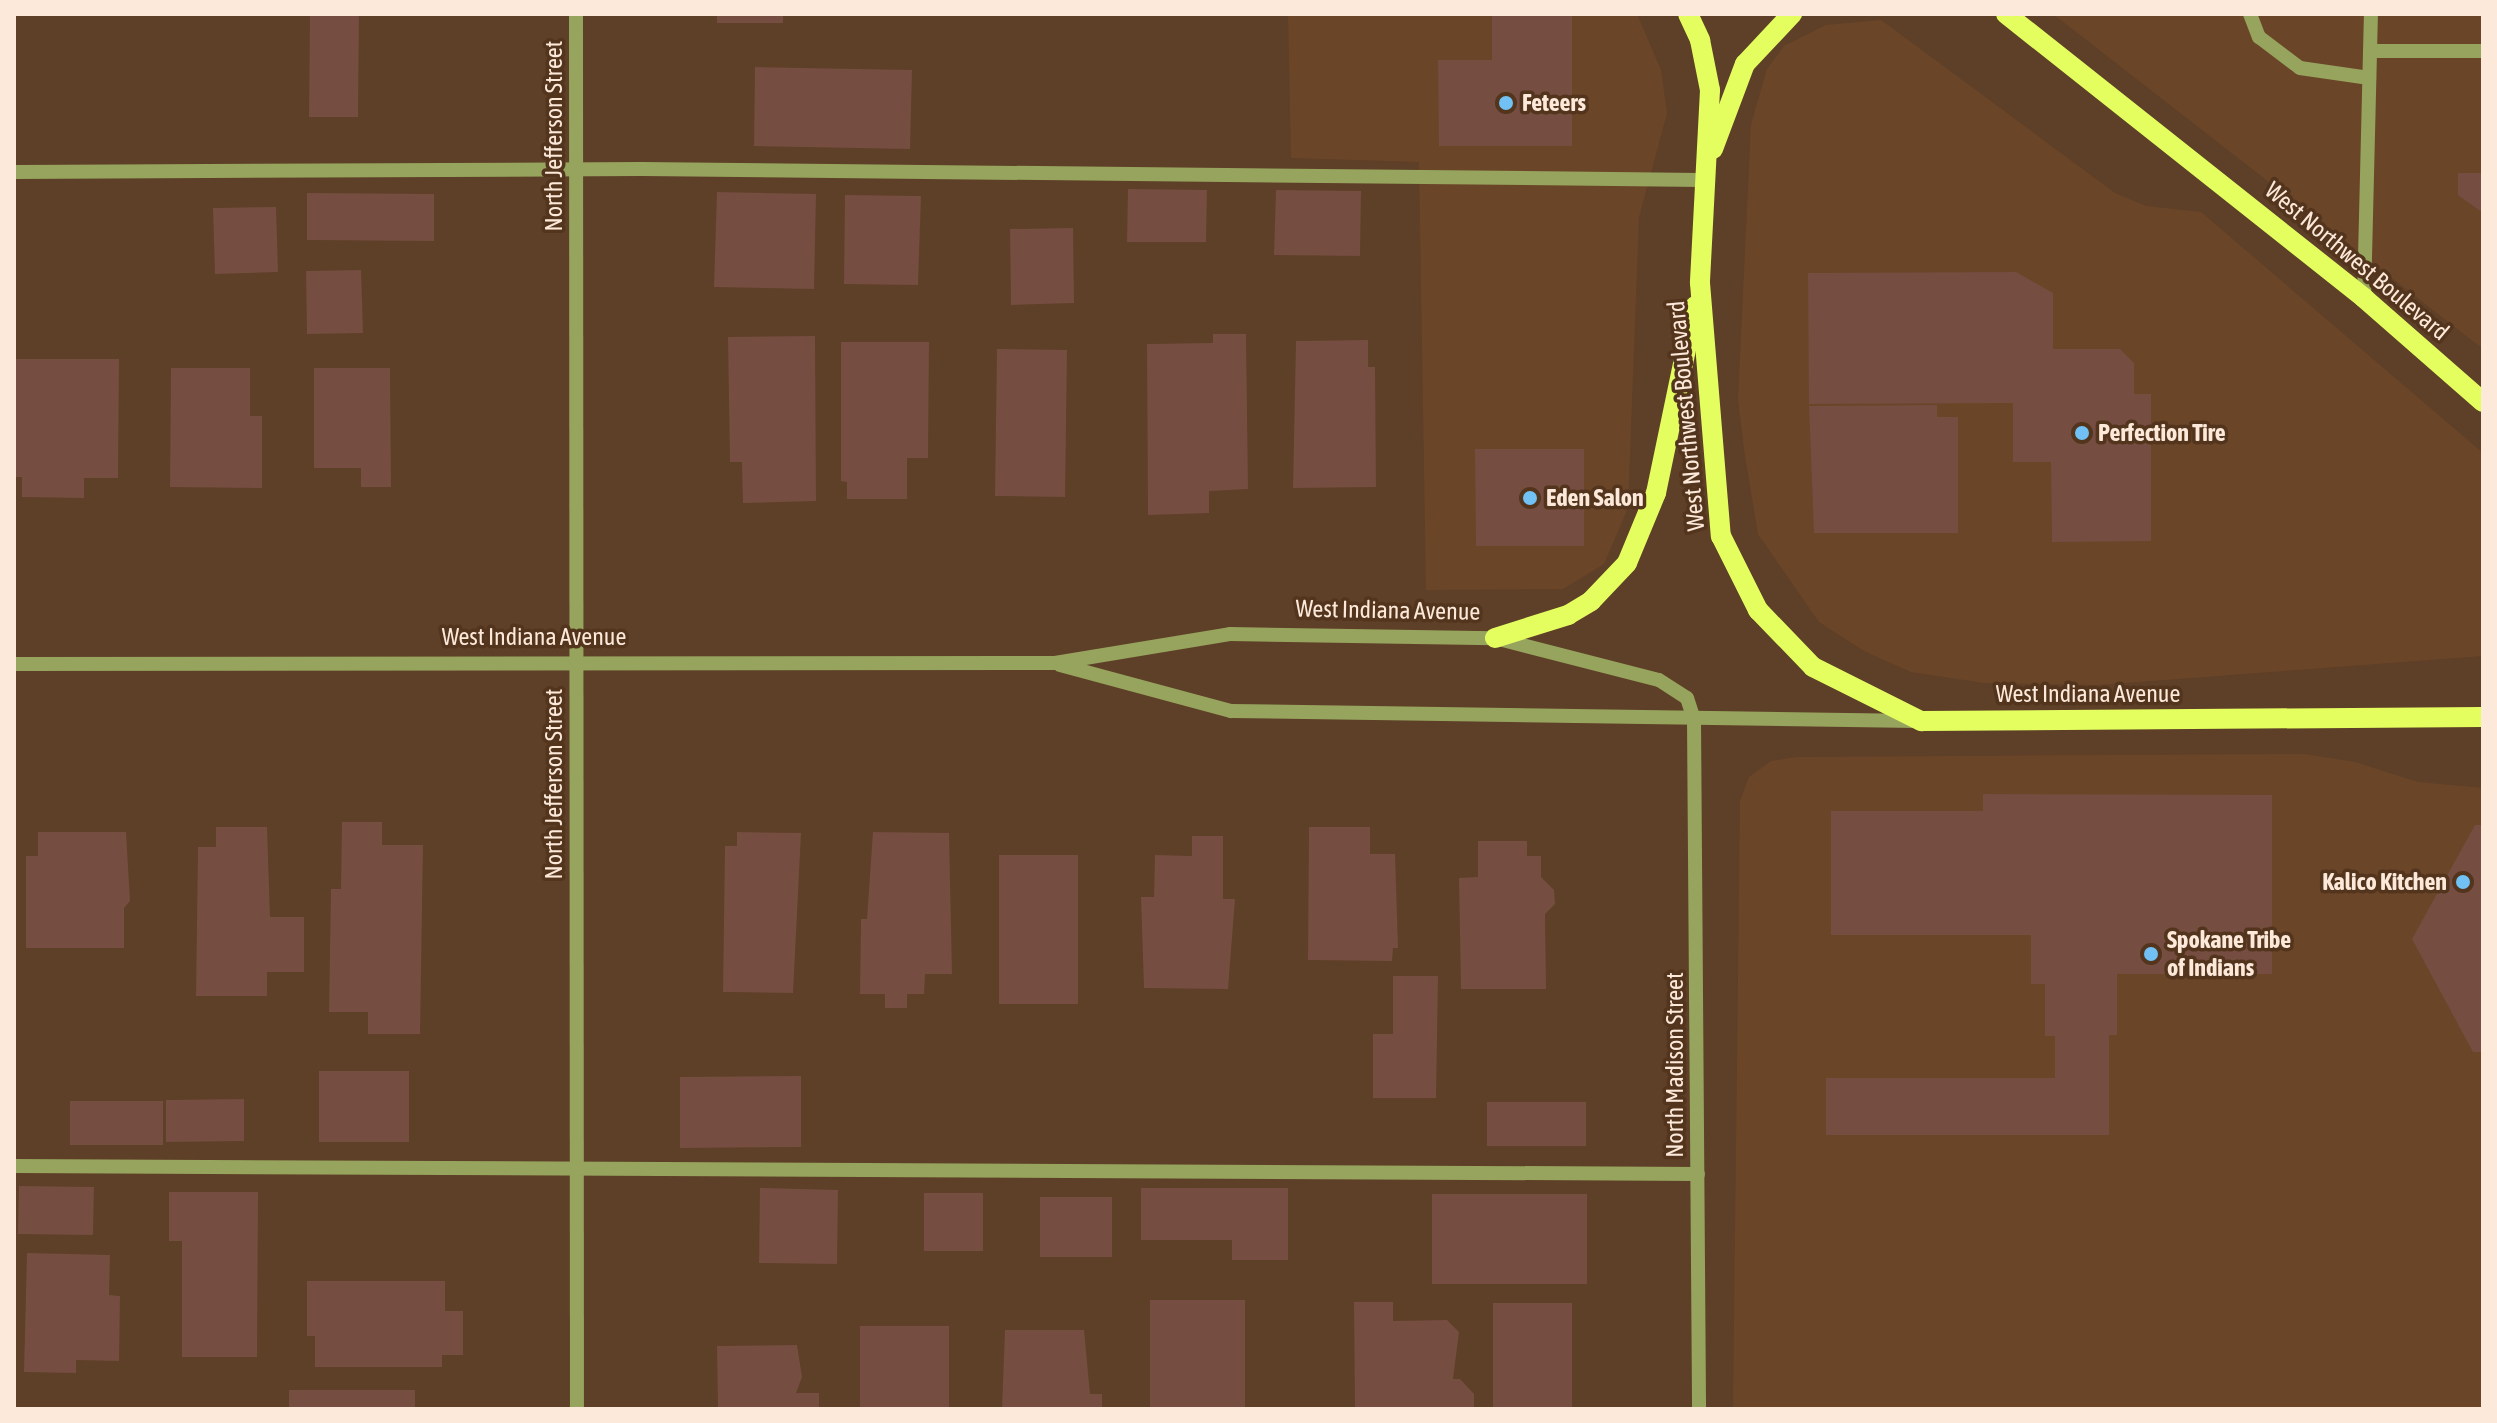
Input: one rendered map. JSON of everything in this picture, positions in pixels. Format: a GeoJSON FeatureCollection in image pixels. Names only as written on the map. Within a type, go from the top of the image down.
{"type":"FeatureCollection","features":[{"type":"Feature","properties":{"kind":"main road","name":"West Northwest Boulevard"},"geometry":{"type":"LineString","coordinates":[[1688,14],[1700,40],[1710,90],[1702,180],[1700,283],[1721,536],[1758,610],[1813,667],[1921,721]]}},
{"type":"Feature","properties":{"kind":"main road"},"geometry":{"type":"LineString","coordinates":[[1702,180],[1745,64],[1792,14]]}},
{"type":"Feature","properties":{"kind":"main road","name":"West Northwest Boulevard"},"geometry":{"type":"LineString","coordinates":[[2006,14],[2364,298],[2483,402]]}},
{"type":"Feature","properties":{"kind":"main road"},"geometry":{"type":"LineString","coordinates":[[1495,638],[1568,615],[1591,601],[1627,563],[1656,493],[1700,283]]}},
{"type":"Feature","properties":{"kind":"main road","name":"West Indiana Avenue"},"geometry":{"type":"LineString","coordinates":[[1921,721],[2483,717]]}},
{"type":"Feature","properties":{"kind":"street","name":"North Jefferson Street"},"geometry":{"type":"LineString","coordinates":[[576,14],[577,1409]]}},
{"type":"Feature","properties":{"kind":"street"},"geometry":{"type":"LineString","coordinates":[[2250,14],[2259,37],[2300,68],[2369,78]]}},
{"type":"Feature","properties":{"kind":"street"},"geometry":{"type":"LineString","coordinates":[[2364,298],[2371,14]]}},
{"type":"Feature","properties":{"kind":"street"},"geometry":{"type":"LineString","coordinates":[[2370,51],[2483,51]]}},
{"type":"Feature","properties":{"kind":"street"},"geometry":{"type":"LineString","coordinates":[[14,172],[576,169],[1702,180]]}},
{"type":"Feature","properties":{"kind":"street","name":"West Indiana Avenue"},"geometry":{"type":"LineString","coordinates":[[14,664],[1055,663],[1230,634],[1495,638],[1659,680],[1687,698],[1694,720]]}},
{"type":"Feature","properties":{"kind":"street","name":"West Indiana Avenue"},"geometry":{"type":"LineString","coordinates":[[1055,663],[1231,711],[1921,721]]}},
{"type":"Feature","properties":{"kind":"street","name":"North Madison Street"},"geometry":{"type":"LineString","coordinates":[[1694,720],[1699,1409]]}},
{"type":"Feature","properties":{"kind":"street"},"geometry":{"type":"LineString","coordinates":[[14,1166],[1698,1174]]}},
{"type":"Feature","properties":{"kind":"shaded area"},"geometry":{"type":"Polygon","coordinates":[[[1288,14],[1637,14],[1661,70],[1667,113],[1639,217],[1628,508],[1604,564],[1563,589],[1426,590],[1419,162],[1291,158],[1288,14]]]}},
{"type":"Feature","properties":{"kind":"shaded area"},"geometry":{"type":"Polygon","coordinates":[[[2053,14],[2483,14],[2483,349],[2053,14]]]}},
{"type":"Feature","properties":{"kind":"shaded area"},"geometry":{"type":"Polygon","coordinates":[[[1881,20],[2115,193],[2146,206],[2201,212],[2483,453],[2483,656],[2097,685],[1984,683],[1911,672],[1864,651],[1819,622],[1758,534],[1745,456],[1738,400],[1751,124],[1767,69],[1784,46],[1826,25],[1881,20]]]}},
{"type":"Feature","properties":{"kind":"shaded area"},"geometry":{"type":"Polygon","coordinates":[[[2304,754],[2355,762],[2418,782],[2483,788],[2483,1409],[1733,1409],[1740,801],[1749,777],[1771,761],[1796,757],[2304,754]]]}},
{"type":"Feature","properties":{"kind":"building"},"geometry":{"type":"Polygon","coordinates":[[[310,14],[359,14],[358,117],[309,117],[310,14]]]}},
{"type":"Feature","properties":{"kind":"building"},"geometry":{"type":"Polygon","coordinates":[[[717,14],[783,14],[783,23],[717,23],[717,14]]]}},
{"type":"Feature","properties":{"kind":"building","name":"Feteers"},"geometry":{"type":"Polygon","coordinates":[[[1492,14],[1572,14],[1572,146],[1439,146],[1438,60],[1492,60],[1492,14]]]}},
{"type":"Feature","properties":{"kind":"building"},"geometry":{"type":"Polygon","coordinates":[[[755,67],[912,70],[910,149],[754,146],[755,67]]]}},
{"type":"Feature","properties":{"kind":"building"},"geometry":{"type":"Polygon","coordinates":[[[2458,173],[2483,173],[2483,213],[2458,195],[2458,173]]]}},
{"type":"Feature","properties":{"kind":"building"},"geometry":{"type":"Polygon","coordinates":[[[1128,189],[1207,190],[1206,242],[1127,242],[1128,189]]]}},
{"type":"Feature","properties":{"kind":"building"},"geometry":{"type":"Polygon","coordinates":[[[1276,190],[1361,191],[1360,256],[1274,255],[1276,190]]]}},
{"type":"Feature","properties":{"kind":"building"},"geometry":{"type":"Polygon","coordinates":[[[717,192],[816,194],[814,289],[714,287],[717,192]]]}},
{"type":"Feature","properties":{"kind":"building"},"geometry":{"type":"Polygon","coordinates":[[[307,193],[434,194],[434,241],[307,240],[307,193]]]}},
{"type":"Feature","properties":{"kind":"building"},"geometry":{"type":"Polygon","coordinates":[[[845,195],[921,196],[918,285],[844,284],[845,195]]]}},
{"type":"Feature","properties":{"kind":"building"},"geometry":{"type":"Polygon","coordinates":[[[276,207],[278,272],[215,274],[213,208],[276,207]]]}},
{"type":"Feature","properties":{"kind":"building"},"geometry":{"type":"Polygon","coordinates":[[[1073,228],[1074,303],[1011,305],[1010,229],[1073,228]]]}},
{"type":"Feature","properties":{"kind":"building"},"geometry":{"type":"Polygon","coordinates":[[[361,270],[363,333],[307,334],[306,271],[361,270]]]}},
{"type":"Feature","properties":{"kind":"building","name":"Perfection Tire"},"geometry":{"type":"Polygon","coordinates":[[[2016,272],[2053,293],[2053,349],[2120,349],[2134,363],[2134,394],[2151,394],[2151,541],[2052,542],[2051,462],[2013,462],[2013,403],[1809,404],[1808,273],[2016,272]]]}},
{"type":"Feature","properties":{"kind":"building"},"geometry":{"type":"Polygon","coordinates":[[[1213,334],[1246,334],[1248,489],[1209,491],[1209,513],[1148,515],[1147,344],[1213,343],[1213,334]]]}},
{"type":"Feature","properties":{"kind":"building"},"geometry":{"type":"Polygon","coordinates":[[[815,336],[816,501],[743,503],[742,462],[730,462],[728,337],[815,336]]]}},
{"type":"Feature","properties":{"kind":"building"},"geometry":{"type":"Polygon","coordinates":[[[1368,340],[1368,367],[1375,367],[1376,487],[1293,488],[1296,341],[1368,340]]]}},
{"type":"Feature","properties":{"kind":"building"},"geometry":{"type":"Polygon","coordinates":[[[841,342],[929,342],[928,458],[907,458],[907,499],[847,499],[847,482],[841,481],[841,342]]]}},
{"type":"Feature","properties":{"kind":"building"},"geometry":{"type":"Polygon","coordinates":[[[997,349],[1067,350],[1065,497],[995,496],[997,349]]]}},
{"type":"Feature","properties":{"kind":"building"},"geometry":{"type":"Polygon","coordinates":[[[16,359],[119,359],[118,478],[84,478],[84,498],[22,497],[22,477],[15,477],[16,359]]]}},
{"type":"Feature","properties":{"kind":"building"},"geometry":{"type":"Polygon","coordinates":[[[171,368],[250,368],[250,416],[262,416],[262,488],[170,487],[171,368]]]}},
{"type":"Feature","properties":{"kind":"building"},"geometry":{"type":"Polygon","coordinates":[[[314,368],[390,368],[391,487],[361,487],[361,468],[314,468],[314,368]]]}},
{"type":"Feature","properties":{"kind":"building"},"geometry":{"type":"Polygon","coordinates":[[[1937,405],[1937,417],[1958,417],[1958,533],[1814,533],[1809,406],[1937,405]]]}},
{"type":"Feature","properties":{"kind":"building","name":"Eden Salon"},"geometry":{"type":"Polygon","coordinates":[[[1475,449],[1584,449],[1584,546],[1476,546],[1475,449]]]}},
{"type":"Feature","properties":{"kind":"building","name":"Spokane Tribe of Indians"},"geometry":{"type":"Polygon","coordinates":[[[1983,794],[2272,795],[2272,974],[2117,974],[2117,1035],[2109,1035],[2109,1135],[1826,1135],[1826,1078],[2055,1078],[2055,1036],[2045,1036],[2045,984],[2031,984],[2031,935],[1831,935],[1831,811],[1983,811],[1983,794]]]}},
{"type":"Feature","properties":{"kind":"building"},"geometry":{"type":"Polygon","coordinates":[[[342,822],[382,822],[382,845],[423,845],[420,1034],[368,1034],[368,1012],[329,1012],[331,889],[341,889],[342,822]]]}},
{"type":"Feature","properties":{"kind":"building","name":"Kalico Kitchen"},"geometry":{"type":"Polygon","coordinates":[[[2475,825],[2483,825],[2483,1052],[2473,1052],[2412,939],[2475,825]]]}},
{"type":"Feature","properties":{"kind":"building"},"geometry":{"type":"Polygon","coordinates":[[[216,827],[267,827],[270,917],[304,917],[304,972],[267,972],[267,996],[196,996],[198,847],[216,847],[216,827]]]}},
{"type":"Feature","properties":{"kind":"building"},"geometry":{"type":"Polygon","coordinates":[[[1309,827],[1370,827],[1370,854],[1395,854],[1398,948],[1393,948],[1392,961],[1308,960],[1309,827]]]}},
{"type":"Feature","properties":{"kind":"building"},"geometry":{"type":"Polygon","coordinates":[[[38,832],[126,832],[130,901],[124,908],[124,948],[26,948],[26,856],[38,856],[38,832]]]}},
{"type":"Feature","properties":{"kind":"building"},"geometry":{"type":"Polygon","coordinates":[[[737,832],[801,833],[793,993],[723,992],[725,846],[737,846],[737,832]]]}},
{"type":"Feature","properties":{"kind":"building"},"geometry":{"type":"Polygon","coordinates":[[[873,832],[949,833],[952,974],[925,974],[924,994],[907,994],[907,1008],[885,1008],[885,994],[860,994],[861,919],[867,919],[873,832]]]}},
{"type":"Feature","properties":{"kind":"building"},"geometry":{"type":"Polygon","coordinates":[[[1192,836],[1223,836],[1223,899],[1235,899],[1228,989],[1144,988],[1141,897],[1154,897],[1155,855],[1192,856],[1192,836]]]}},
{"type":"Feature","properties":{"kind":"building"},"geometry":{"type":"Polygon","coordinates":[[[1478,841],[1527,841],[1527,856],[1541,856],[1541,877],[1554,890],[1555,904],[1545,914],[1546,989],[1461,989],[1459,878],[1478,877],[1478,841]]]}},
{"type":"Feature","properties":{"kind":"building"},"geometry":{"type":"Polygon","coordinates":[[[999,855],[1078,855],[1078,1004],[999,1004],[999,855]]]}},
{"type":"Feature","properties":{"kind":"building"},"geometry":{"type":"Polygon","coordinates":[[[1393,976],[1438,976],[1436,1098],[1373,1098],[1373,1034],[1393,1034],[1393,976]]]}},
{"type":"Feature","properties":{"kind":"building"},"geometry":{"type":"Polygon","coordinates":[[[319,1071],[409,1071],[409,1142],[319,1142],[319,1071]]]}},
{"type":"Feature","properties":{"kind":"building"},"geometry":{"type":"Polygon","coordinates":[[[801,1076],[801,1147],[680,1148],[680,1077],[801,1076]]]}},
{"type":"Feature","properties":{"kind":"building"},"geometry":{"type":"Polygon","coordinates":[[[244,1099],[244,1141],[166,1142],[166,1100],[244,1099]]]}},
{"type":"Feature","properties":{"kind":"building"},"geometry":{"type":"Polygon","coordinates":[[[70,1101],[163,1101],[163,1145],[70,1145],[70,1101]]]}},
{"type":"Feature","properties":{"kind":"building"},"geometry":{"type":"Polygon","coordinates":[[[1487,1102],[1586,1102],[1586,1146],[1487,1146],[1487,1102]]]}},
{"type":"Feature","properties":{"kind":"building"},"geometry":{"type":"Polygon","coordinates":[[[19,1186],[94,1187],[93,1235],[18,1234],[19,1186]]]}},
{"type":"Feature","properties":{"kind":"building"},"geometry":{"type":"Polygon","coordinates":[[[760,1188],[838,1190],[837,1264],[759,1263],[760,1188]]]}},
{"type":"Feature","properties":{"kind":"building"},"geometry":{"type":"Polygon","coordinates":[[[1141,1188],[1288,1188],[1288,1260],[1232,1260],[1232,1240],[1141,1240],[1141,1188]]]}},
{"type":"Feature","properties":{"kind":"building"},"geometry":{"type":"Polygon","coordinates":[[[169,1192],[258,1192],[257,1357],[182,1357],[182,1241],[169,1241],[169,1192]]]}},
{"type":"Feature","properties":{"kind":"building"},"geometry":{"type":"Polygon","coordinates":[[[924,1193],[983,1193],[983,1251],[924,1251],[924,1193]]]}},
{"type":"Feature","properties":{"kind":"building"},"geometry":{"type":"Polygon","coordinates":[[[1432,1194],[1587,1194],[1587,1284],[1432,1284],[1432,1194]]]}},
{"type":"Feature","properties":{"kind":"building"},"geometry":{"type":"Polygon","coordinates":[[[1040,1197],[1112,1197],[1112,1257],[1040,1257],[1040,1197]]]}},
{"type":"Feature","properties":{"kind":"building"},"geometry":{"type":"Polygon","coordinates":[[[27,1253],[110,1255],[109,1295],[120,1296],[119,1361],[76,1360],[76,1373],[24,1372],[27,1253]]]}},
{"type":"Feature","properties":{"kind":"building"},"geometry":{"type":"Polygon","coordinates":[[[307,1281],[445,1281],[445,1311],[463,1311],[463,1355],[442,1355],[442,1367],[315,1367],[315,1336],[307,1336],[307,1281]]]}},
{"type":"Feature","properties":{"kind":"building"},"geometry":{"type":"Polygon","coordinates":[[[1150,1300],[1245,1300],[1245,1409],[1150,1409],[1150,1300]]]}},
{"type":"Feature","properties":{"kind":"building"},"geometry":{"type":"Polygon","coordinates":[[[1354,1302],[1393,1302],[1393,1321],[1447,1320],[1459,1332],[1453,1379],[1460,1379],[1474,1394],[1474,1409],[1355,1409],[1354,1302]]]}},
{"type":"Feature","properties":{"kind":"building"},"geometry":{"type":"Polygon","coordinates":[[[1493,1303],[1572,1303],[1572,1407],[1493,1407],[1493,1303]]]}},
{"type":"Feature","properties":{"kind":"building"},"geometry":{"type":"Polygon","coordinates":[[[860,1326],[949,1326],[949,1409],[860,1409],[860,1326]]]}},
{"type":"Feature","properties":{"kind":"building"},"geometry":{"type":"Polygon","coordinates":[[[1005,1330],[1084,1330],[1090,1394],[1102,1394],[1102,1409],[1002,1409],[1005,1330]]]}},
{"type":"Feature","properties":{"kind":"building"},"geometry":{"type":"Polygon","coordinates":[[[797,1345],[802,1377],[796,1393],[819,1393],[819,1409],[718,1409],[717,1346],[797,1345]]]}},
{"type":"Feature","properties":{"kind":"building"},"geometry":{"type":"Polygon","coordinates":[[[289,1390],[415,1390],[415,1409],[289,1409],[289,1390]]]}},
{"type":"Feature","properties":{"kind":"place","name":"Feteers"},"geometry":{"type":"Point","coordinates":[1506,103]}},
{"type":"Feature","properties":{"kind":"place","name":"Perfection Tire"},"geometry":{"type":"Point","coordinates":[2082,433]}},
{"type":"Feature","properties":{"kind":"place","name":"Eden Salon"},"geometry":{"type":"Point","coordinates":[1530,498]}},
{"type":"Feature","properties":{"kind":"place","name":"Kalico Kitchen"},"geometry":{"type":"Point","coordinates":[2463,882]}},
{"type":"Feature","properties":{"kind":"place","name":"Spokane Tribe of Indians"},"geometry":{"type":"Point","coordinates":[2151,954]}}]}
